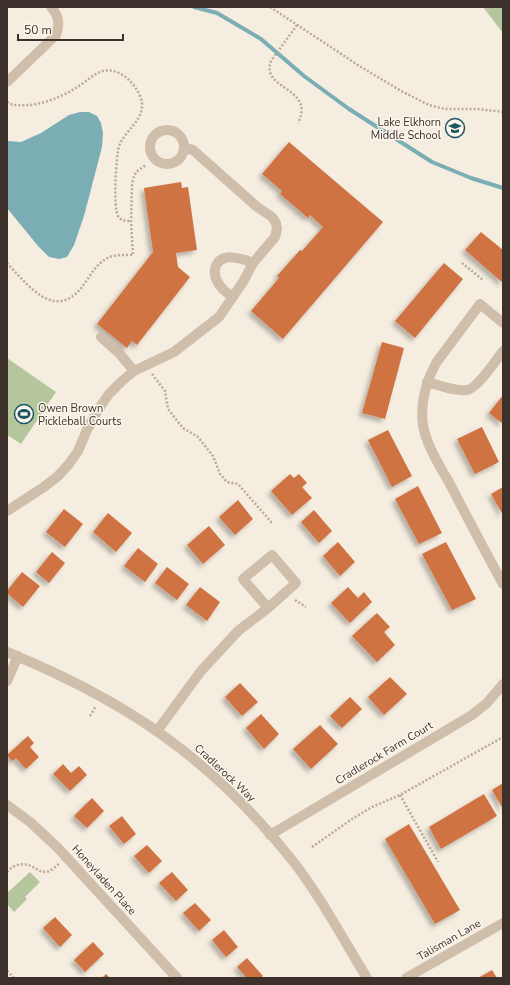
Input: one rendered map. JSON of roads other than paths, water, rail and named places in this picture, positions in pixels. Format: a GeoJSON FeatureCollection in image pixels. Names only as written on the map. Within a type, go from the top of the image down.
{"type":"FeatureCollection","features":[{"type":"Feature","properties":{"kind":"street"},"geometry":{"type":"LineString","coordinates":[[7,82],[56,35],[58,29],[57,14],[51,7]]}},
{"type":"Feature","properties":{"kind":"street"},"geometry":{"type":"LineString","coordinates":[[7,511],[58,476],[78,451],[87,430],[109,394],[134,371],[174,352],[219,316],[243,282],[253,263],[275,237],[277,230],[276,223],[272,217],[256,206],[193,150],[184,148]]}},
{"type":"Feature","properties":{"kind":"street"},"geometry":{"type":"LineString","coordinates":[[233,297],[221,288],[216,280],[216,266],[221,259],[228,258],[245,259],[253,263]]}},
{"type":"Feature","properties":{"kind":"street"},"geometry":{"type":"LineString","coordinates":[[502,581],[436,458],[423,427],[422,416],[423,399],[427,382],[436,363],[480,304],[503,323]]}},
{"type":"Feature","properties":{"kind":"street"},"geometry":{"type":"LineString","coordinates":[[100,337],[119,353],[134,371]]}},
{"type":"Feature","properties":{"kind":"street"},"geometry":{"type":"LineString","coordinates":[[427,382],[461,391],[469,390],[475,386],[503,351]]}},
{"type":"Feature","properties":{"kind":"street"},"geometry":{"type":"LineString","coordinates":[[156,731],[201,670],[238,631],[268,608],[296,583],[272,555],[243,579],[268,608]]}},
{"type":"Feature","properties":{"kind":"street","name":"Cradlerock Way"},"geometry":{"type":"LineString","coordinates":[[7,652],[71,680],[109,701],[182,749],[220,782],[293,861],[314,891],[367,978]]}},
{"type":"Feature","properties":{"kind":"street"},"geometry":{"type":"LineString","coordinates":[[7,681],[18,656]]}},
{"type":"Feature","properties":{"kind":"street","name":"Cradlerock Farm Court"},"geometry":{"type":"LineString","coordinates":[[270,835],[472,715],[487,703],[503,684]]}},
{"type":"Feature","properties":{"kind":"street","name":"Honeyladen Place"},"geometry":{"type":"LineString","coordinates":[[7,805],[30,822],[57,846],[177,978]]}},
{"type":"Feature","properties":{"kind":"street","name":"Talisman Lane"},"geometry":{"type":"LineString","coordinates":[[406,978],[503,922]]}},
{"type":"Feature","properties":{"kind":"water"},"geometry":{"type":"Polygon","coordinates":[[[80,112],[89,112],[97,116],[101,123],[103,133],[102,147],[84,216],[74,245],[67,257],[59,259],[49,257],[7,208],[7,141],[21,142],[41,133],[69,115],[80,112]]]}},
{"type":"Feature","properties":{"kind":"waterway"},"geometry":{"type":"LineString","coordinates":[[194,7],[217,13],[261,39],[304,76],[349,109],[432,162],[471,178],[503,188]]}},
{"type":"Feature","properties":{"kind":"place","name":"Lake Elkhorn Middle School"},"geometry":{"type":"Point","coordinates":[455,128]}},
{"type":"Feature","properties":{"kind":"place","name":"Owen Brown Pickleball Courts"},"geometry":{"type":"Point","coordinates":[24,414]}}]}
